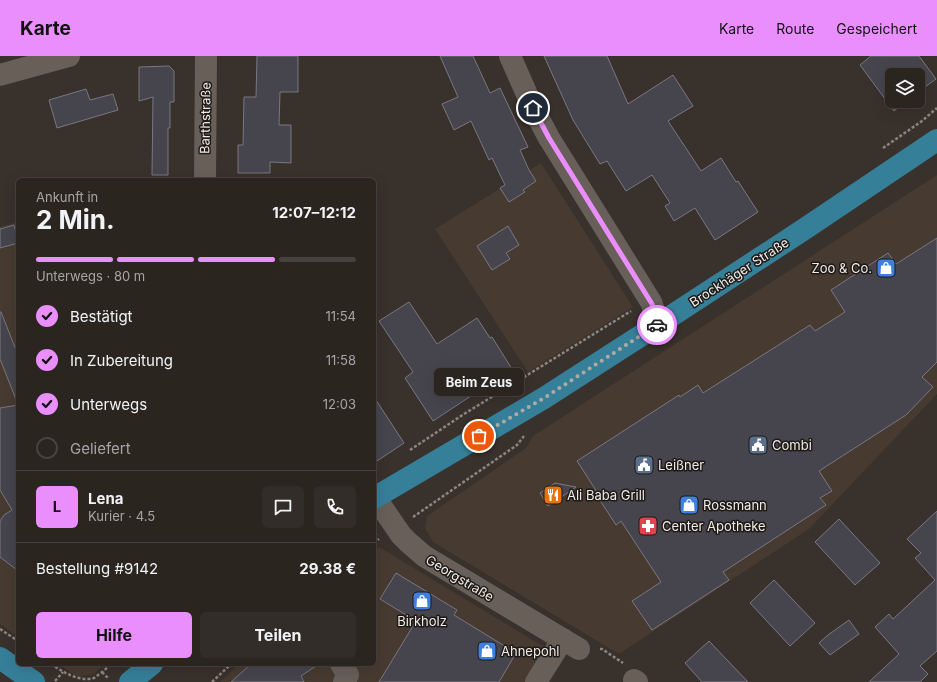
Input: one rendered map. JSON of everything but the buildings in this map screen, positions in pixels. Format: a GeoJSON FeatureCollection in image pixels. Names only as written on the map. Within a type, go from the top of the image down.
{"type":"FeatureCollection","features":[{"type":"Feature","properties":{"kind":"main road","name":"Brockhäger Straße"},"geometry":{"type":"LineString","coordinates":[[376,496],[544,398],[803,230],[937,140]]}},
{"type":"Feature","properties":{"kind":"main road"},"geometry":{"type":"LineString","coordinates":[[0,658],[34,682]]}},
{"type":"Feature","properties":{"kind":"main road"},"geometry":{"type":"LineString","coordinates":[[130,682],[150,666]]}},
{"type":"Feature","properties":{"kind":"street"},"geometry":{"type":"LineString","coordinates":[[0,76],[69,56]]}},
{"type":"Feature","properties":{"kind":"street","name":"Barthstraße"},"geometry":{"type":"LineString","coordinates":[[205,178],[206,56]]}},
{"type":"Feature","properties":{"kind":"street"},"geometry":{"type":"LineString","coordinates":[[510,56],[533,108],[549,138],[652,304],[659,324]]}},
{"type":"Feature","properties":{"kind":"street","name":"Georgstraße"},"geometry":{"type":"LineString","coordinates":[[376,500],[402,535],[424,556],[571,644]]}},
{"type":"Feature","properties":{"kind":"street"},"geometry":{"type":"LineString","coordinates":[[536,682],[571,644]]}},
{"type":"Feature","properties":{"kind":"street"},"geometry":{"type":"LineString","coordinates":[[342,666],[348,675],[344,682]]}},
{"type":"Feature","properties":{"kind":"path"},"geometry":{"type":"LineString","coordinates":[[922,121],[937,108]]}},
{"type":"Feature","properties":{"kind":"path"},"geometry":{"type":"LineString","coordinates":[[406,452],[464,414],[636,308],[652,304]]}},
{"type":"Feature","properties":{"kind":"path"},"geometry":{"type":"LineString","coordinates":[[0,629],[16,640]]}},
{"type":"Feature","properties":{"kind":"path"},"geometry":{"type":"LineString","coordinates":[[571,644],[602,649],[631,668],[635,681]]}},
{"type":"Feature","properties":{"kind":"path"},"geometry":{"type":"LineString","coordinates":[[54,666],[72,679],[80,682],[92,680],[109,666]]}},
{"type":"Feature","properties":{"kind":"path"},"geometry":{"type":"LineString","coordinates":[[212,682],[229,666]]}},
{"type":"Feature","properties":{"kind":"path"},"geometry":{"type":"LineString","coordinates":[[55,682],[63,672]]}},
{"type":"Feature","properties":{"kind":"path"},"geometry":{"type":"LineString","coordinates":[[102,672],[106,677]]}},
{"type":"Feature","properties":{"kind":"shaded area"},"geometry":{"type":"Polygon","coordinates":[[[541,163],[633,307],[528,372],[435,229],[541,163]]]}},
{"type":"Feature","properties":{"kind":"shaded area"},"geometry":{"type":"Polygon","coordinates":[[[937,175],[937,394],[809,529],[619,654],[433,542],[425,528],[427,516],[526,448],[533,436],[937,175]]]}},
{"type":"Feature","properties":{"kind":"shaded area"},"geometry":{"type":"Polygon","coordinates":[[[16,223],[16,636],[0,624],[0,227],[16,223]]]}},
{"type":"Feature","properties":{"kind":"shaded area"},"geometry":{"type":"Polygon","coordinates":[[[379,547],[559,656],[544,682],[220,682],[237,666],[376,666],[376,549],[379,547]]]}},
{"type":"Feature","properties":{"kind":"shaded area"},"geometry":{"type":"Polygon","coordinates":[[[61,666],[102,666],[94,674],[77,677],[61,666]]]}},
{"type":"Feature","properties":{"kind":"way so far"},"geometry":{"type":"LineString","coordinates":[[479,436],[544,398],[657,325]]}},
{"type":"Feature","properties":{"kind":"place","name":"Zoo & Co."},"geometry":{"type":"Point","coordinates":[886,268]}},
{"type":"Feature","properties":{"kind":"place","name":"Beim Zeus"},"geometry":{"type":"Point","coordinates":[479,436]}},
{"type":"Feature","properties":{"kind":"place","name":"Combi"},"geometry":{"type":"Point","coordinates":[758,445]}},
{"type":"Feature","properties":{"kind":"place","name":"Leißner"},"geometry":{"type":"Point","coordinates":[644,465]}},
{"type":"Feature","properties":{"kind":"place","name":"Ali Baba Grill"},"geometry":{"type":"Point","coordinates":[553,495]}},
{"type":"Feature","properties":{"kind":"place","name":"Rossmann"},"geometry":{"type":"Point","coordinates":[689,505]}},
{"type":"Feature","properties":{"kind":"place","name":"Center Apotheke"},"geometry":{"type":"Point","coordinates":[648,526]}},
{"type":"Feature","properties":{"kind":"place","name":"Birkholz"},"geometry":{"type":"Point","coordinates":[422,601]}},
{"type":"Feature","properties":{"kind":"place","name":"Ahnepohl"},"geometry":{"type":"Point","coordinates":[487,651]}},
{"type":"Feature","properties":{"kind":"route"},"geometry":{"type":"LineString","coordinates":[[533,108],[549,138],[652,304],[659,324],[657,325]]}}]}
